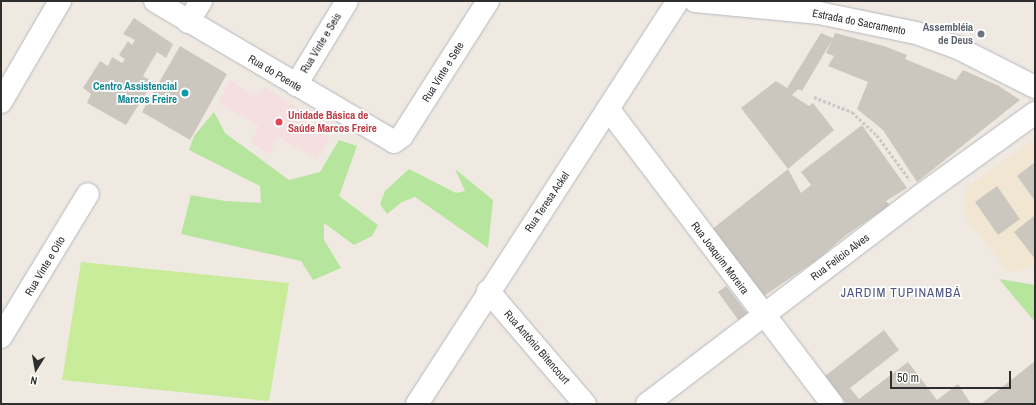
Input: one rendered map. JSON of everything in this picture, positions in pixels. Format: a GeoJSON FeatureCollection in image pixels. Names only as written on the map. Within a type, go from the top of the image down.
{"type":"FeatureCollection","features":[{"type":"Feature","properties":{"kind":"street"},"geometry":{"type":"LineString","coordinates":[[1,102],[60,1]]}},
{"type":"Feature","properties":{"kind":"street","name":"Rua do Poente"},"geometry":{"type":"LineString","coordinates":[[155,1],[188,22],[391,141],[397,142]]}},
{"type":"Feature","properties":{"kind":"street"},"geometry":{"type":"LineString","coordinates":[[188,22],[201,1]]}},
{"type":"Feature","properties":{"kind":"street","name":"Rua Vinte e Seis"},"geometry":{"type":"LineString","coordinates":[[296,85],[347,1]]}},
{"type":"Feature","properties":{"kind":"street","name":"Rua Vinte e Sete"},"geometry":{"type":"LineString","coordinates":[[397,142],[488,1]]}},
{"type":"Feature","properties":{"kind":"street","name":"Rua Teresa Ackel"},"geometry":{"type":"LineString","coordinates":[[417,404],[488,291],[609,110],[678,1]]}},
{"type":"Feature","properties":{"kind":"street","name":"Estrada do Sacramento"},"geometry":{"type":"LineString","coordinates":[[695,1],[820,7],[916,33],[958,48],[1035,87]]}},
{"type":"Feature","properties":{"kind":"street","name":"Rua Joaquim Moreira"},"geometry":{"type":"LineString","coordinates":[[609,110],[832,404]]}},
{"type":"Feature","properties":{"kind":"street","name":"Rua Felício Alves"},"geometry":{"type":"LineString","coordinates":[[647,404],[920,196],[1035,113]]}},
{"type":"Feature","properties":{"kind":"street","name":"Rua Vinte e Oito"},"geometry":{"type":"LineString","coordinates":[[1,337],[88,194]]}},
{"type":"Feature","properties":{"kind":"street","name":"Rua Antônio Bitencourt"},"geometry":{"type":"LineString","coordinates":[[488,291],[586,404]]}},
{"type":"Feature","properties":{"kind":"path"},"geometry":{"type":"LineString","coordinates":[[814,98],[852,112],[876,135],[920,196]]}},
{"type":"Feature","properties":{"kind":"shaded area","name":"Unidade Básica de Saúde Marcos Freire"},"geometry":{"type":"Polygon","coordinates":[[[230,80],[252,94],[261,93],[264,87],[305,112],[301,118],[330,137],[317,159],[278,137],[270,154],[251,143],[259,126],[218,103],[230,80]]]}},
{"type":"Feature","properties":{"kind":"shaded area"},"geometry":{"type":"Polygon","coordinates":[[[1035,139],[1035,269],[1033,267],[1009,272],[964,216],[965,188],[1035,139]]]}},
{"type":"Feature","properties":{"kind":"green space"},"geometry":{"type":"Polygon","coordinates":[[[214,112],[225,133],[289,180],[320,172],[339,140],[357,146],[339,196],[378,225],[372,236],[354,245],[324,223],[324,240],[341,268],[313,280],[301,261],[181,234],[191,195],[225,201],[261,203],[260,186],[189,150],[194,136],[214,112]]]}},
{"type":"Feature","properties":{"kind":"green space"},"geometry":{"type":"Polygon","coordinates":[[[409,169],[456,193],[465,191],[455,169],[493,200],[488,248],[415,197],[402,202],[387,214],[380,204],[385,191],[409,169]]]}},
{"type":"Feature","properties":{"kind":"green space"},"geometry":{"type":"Polygon","coordinates":[[[81,262],[289,283],[269,401],[62,380],[81,262]]]}},
{"type":"Feature","properties":{"kind":"green space"},"geometry":{"type":"Polygon","coordinates":[[[999,279],[1035,285],[1035,322],[999,279]]]}},
{"type":"Feature","properties":{"kind":"building"},"geometry":{"type":"Polygon","coordinates":[[[134,18],[173,44],[166,58],[157,52],[143,76],[153,82],[126,125],[87,103],[91,94],[83,88],[100,61],[108,66],[112,57],[122,63],[125,59],[119,55],[128,41],[132,45],[135,40],[123,34],[134,18]]]}},
{"type":"Feature","properties":{"kind":"building"},"geometry":{"type":"Polygon","coordinates":[[[821,33],[833,38],[835,33],[884,46],[907,55],[905,59],[956,80],[963,70],[999,86],[1020,100],[917,182],[883,130],[857,109],[868,82],[828,66],[834,56],[826,53],[832,40],[802,91],[798,89],[792,95],[809,106],[813,103],[834,130],[788,169],[741,108],[776,81],[787,88],[821,33]]]}},
{"type":"Feature","properties":{"kind":"building","name":"Centro Assistencial Marcos Freire"},"geometry":{"type":"Polygon","coordinates":[[[180,46],[227,74],[190,140],[142,112],[180,46]]]}},
{"type":"Feature","properties":{"kind":"building"},"geometry":{"type":"Polygon","coordinates":[[[862,125],[907,188],[886,201],[890,205],[846,235],[818,259],[764,296],[728,248],[711,230],[788,169],[801,193],[811,185],[801,172],[862,125]]]}},
{"type":"Feature","properties":{"kind":"building"},"geometry":{"type":"Polygon","coordinates":[[[1035,162],[1035,201],[1017,176],[1035,162]]]}},
{"type":"Feature","properties":{"kind":"building"},"geometry":{"type":"Polygon","coordinates":[[[997,186],[1020,219],[998,235],[975,202],[997,186]]]}},
{"type":"Feature","properties":{"kind":"building"},"geometry":{"type":"Polygon","coordinates":[[[1035,215],[1035,259],[1014,232],[1035,215]]]}},
{"type":"Feature","properties":{"kind":"building"},"geometry":{"type":"Polygon","coordinates":[[[726,286],[750,317],[741,324],[718,292],[726,286]]]}},
{"type":"Feature","properties":{"kind":"building"},"geometry":{"type":"Polygon","coordinates":[[[884,330],[899,350],[850,388],[859,399],[908,362],[937,400],[958,384],[971,404],[847,404],[825,376],[884,330]]]}},
{"type":"Feature","properties":{"kind":"building"},"geometry":{"type":"Polygon","coordinates":[[[1035,361],[1035,404],[981,404],[1035,361]]]}},
{"type":"Feature","properties":{"kind":"place","name":"Assembléia de Deus"},"geometry":{"type":"Point","coordinates":[981,34]}},
{"type":"Feature","properties":{"kind":"place","name":"Centro Assistencial Marcos Freire"},"geometry":{"type":"Point","coordinates":[185,93]}},
{"type":"Feature","properties":{"kind":"place","name":"Unidade Básica de Saúde Marcos Freire"},"geometry":{"type":"Point","coordinates":[279,122]}},
{"type":"Feature","properties":{"kind":"district","name":"JARDIM TUPINAMBÁ"},"geometry":{"type":"Point","coordinates":[901,293]}}]}
